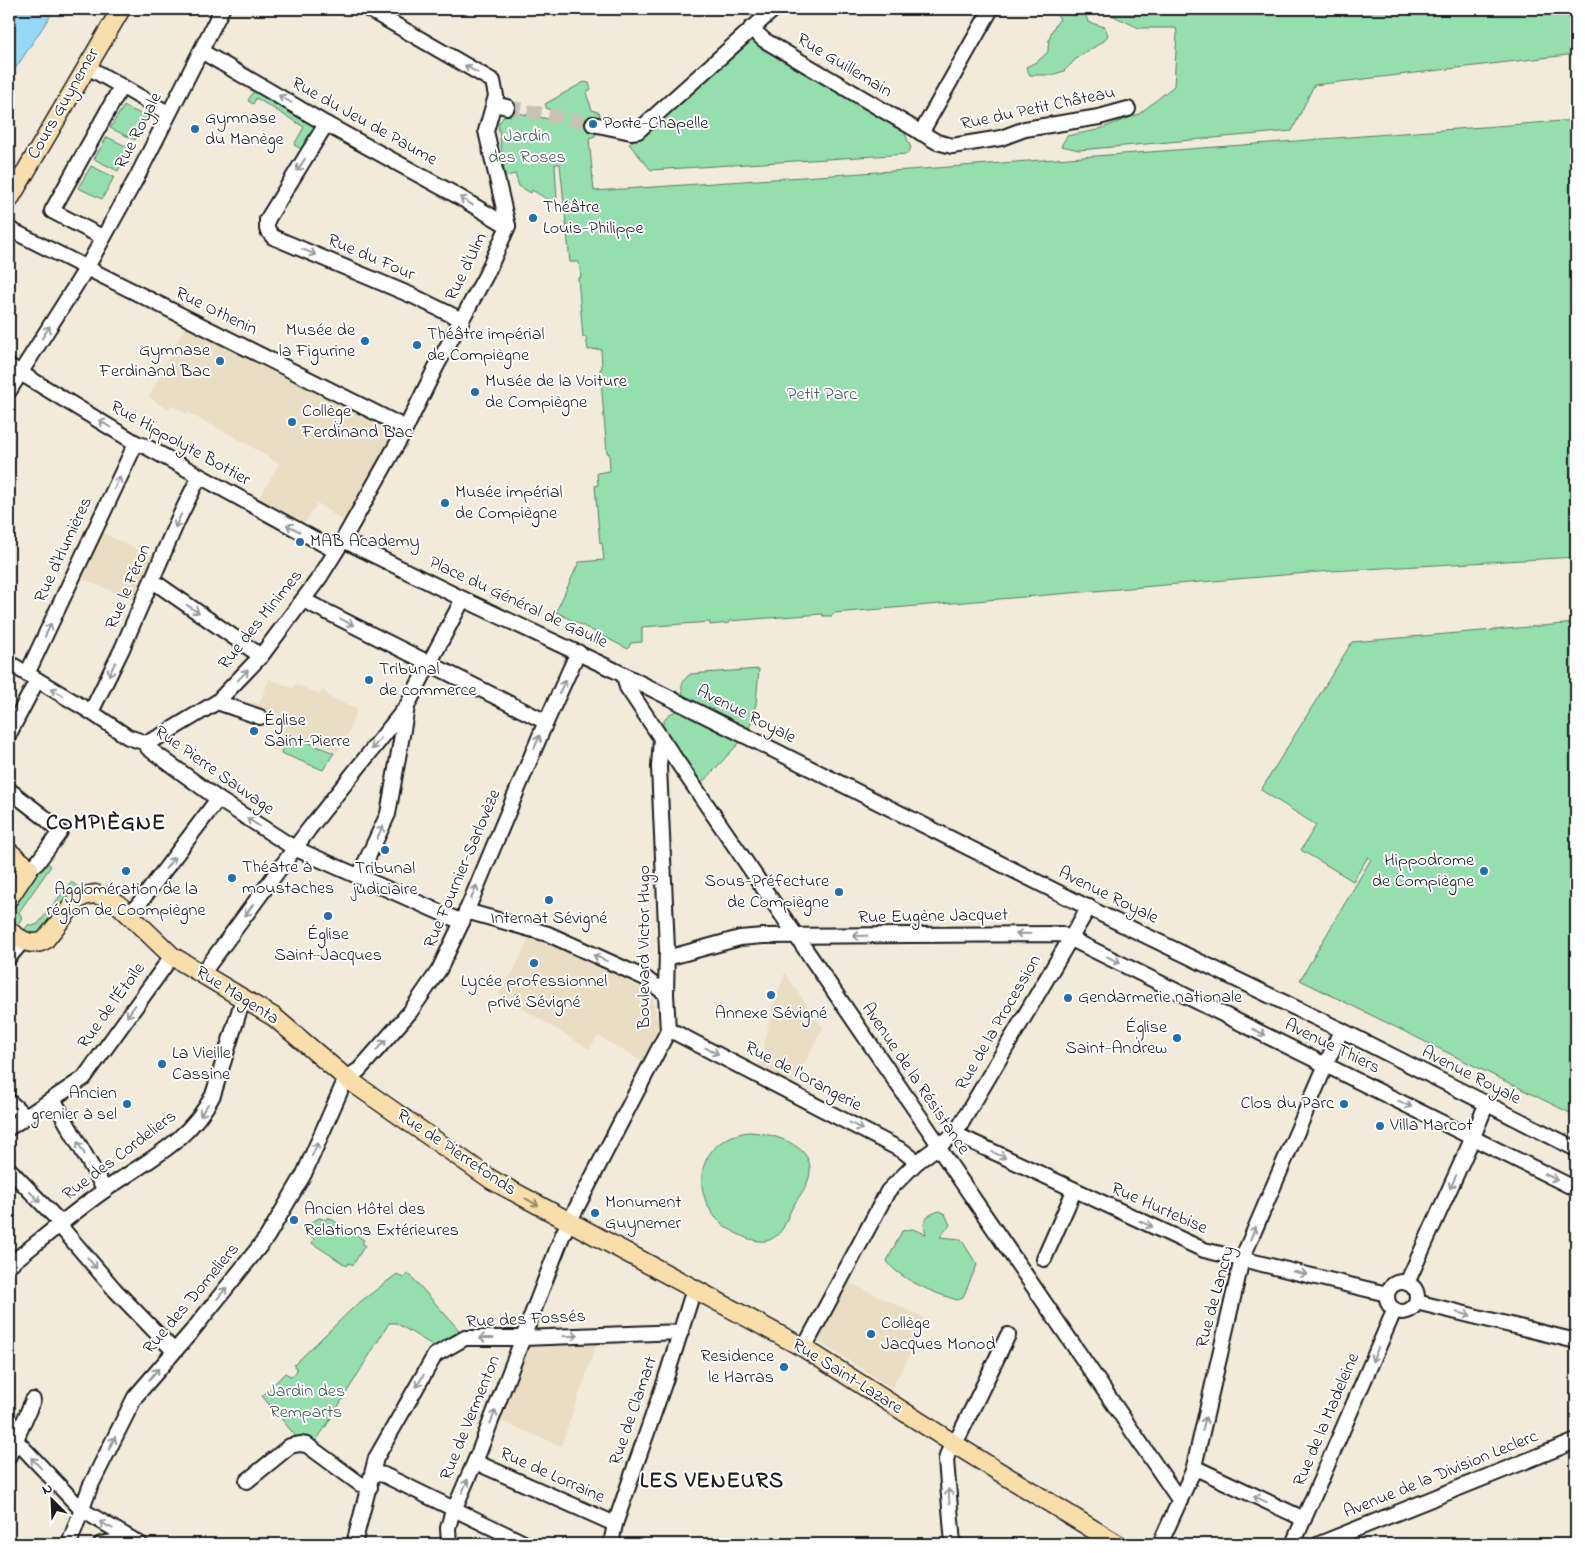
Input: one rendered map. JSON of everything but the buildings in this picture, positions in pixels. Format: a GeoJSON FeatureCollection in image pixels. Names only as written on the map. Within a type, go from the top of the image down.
{"type":"FeatureCollection","features":[{"type":"Feature","properties":{"kind":"main road","name":"Cours Guynemer"},"geometry":{"type":"LineString","coordinates":[[9,200],[121,9]]}},
{"type":"Feature","properties":{"kind":"main road"},"geometry":{"type":"LineString","coordinates":[[9,852],[29,868],[9,898]]}},
{"type":"Feature","properties":{"kind":"main road","name":"Rue Magenta"},"geometry":{"type":"LineString","coordinates":[[16,936],[31,944],[45,940],[77,900],[89,894],[103,895],[119,905],[172,956],[274,1017],[346,1078]]}},
{"type":"Feature","properties":{"kind":"main road","name":"Rue de Pierrefonds"},"geometry":{"type":"LineString","coordinates":[[346,1078],[492,1180],[569,1223]]}},
{"type":"Feature","properties":{"kind":"main road","name":"Rue Saint-Lazare"},"geometry":{"type":"LineString","coordinates":[[569,1223],[804,1348],[953,1444],[1117,1544]]}},
{"type":"Feature","properties":{"kind":"street","name":"Rue Royale"},"geometry":{"type":"LineString","coordinates":[[9,391],[14,369],[86,268],[137,176],[222,9]]}},
{"type":"Feature","properties":{"kind":"street","name":"Rue d'Ulm"},"geometry":{"type":"LineString","coordinates":[[339,545],[406,428],[486,275],[508,226],[486,131],[500,105],[493,81],[368,9]]}},
{"type":"Feature","properties":{"kind":"street"},"geometry":{"type":"LineString","coordinates":[[592,124],[631,132],[638,131],[774,9]]}},
{"type":"Feature","properties":{"kind":"street","name":"Rue du Petit Château"},"geometry":{"type":"LineString","coordinates":[[991,9],[921,133],[937,142],[952,146],[1001,138],[1025,129],[1099,117],[1128,109]]}},
{"type":"Feature","properties":{"kind":"street","name":"Rue Guillemain"},"geometry":{"type":"LineString","coordinates":[[751,28],[764,40],[921,133]]}},
{"type":"Feature","properties":{"kind":"street","name":"Rue du Jeu de Paume"},"geometry":{"type":"LineString","coordinates":[[201,51],[326,124],[454,194],[508,226]]}},
{"type":"Feature","properties":{"kind":"street"},"geometry":{"type":"LineString","coordinates":[[86,66],[168,113]]}},
{"type":"Feature","properties":{"kind":"street"},"geometry":{"type":"LineString","coordinates":[[102,237],[52,211],[121,87]]}},
{"type":"Feature","properties":{"kind":"street","name":"Rue du Four"},"geometry":{"type":"LineString","coordinates":[[326,124],[267,220],[267,229],[273,237],[413,296],[462,320]]}},
{"type":"Feature","properties":{"kind":"street","name":"Rue Othenin"},"geometry":{"type":"LineString","coordinates":[[9,229],[406,428]]}},
{"type":"Feature","properties":{"kind":"street","name":"Rue Hippolyte Bottier"},"geometry":{"type":"LineString","coordinates":[[14,369],[136,443],[145,446],[199,477],[339,545]]}},
{"type":"Feature","properties":{"kind":"street","name":"Rue d'Humières"},"geometry":{"type":"LineString","coordinates":[[9,734],[32,677],[136,443]]}},
{"type":"Feature","properties":{"kind":"street","name":"Rue le Féron"},"geometry":{"type":"LineString","coordinates":[[91,712],[122,650],[177,522],[199,477]]}},
{"type":"Feature","properties":{"kind":"street","name":"Place du Général de Gaulle"},"geometry":{"type":"LineString","coordinates":[[339,545],[463,599],[624,674]]}},
{"type":"Feature","properties":{"kind":"street","name":"Rue des Minimes"},"geometry":{"type":"LineString","coordinates":[[146,743],[159,738],[217,702],[261,656],[320,578],[339,545]]}},
{"type":"Feature","properties":{"kind":"street"},"geometry":{"type":"LineString","coordinates":[[152,581],[261,656]]}},
{"type":"Feature","properties":{"kind":"street"},"geometry":{"type":"LineString","coordinates":[[202,974],[294,848],[407,706],[463,599]]}},
{"type":"Feature","properties":{"kind":"street"},"geometry":{"type":"LineString","coordinates":[[303,600],[546,722]]}},
{"type":"Feature","properties":{"kind":"street","name":"Rue Fournier-Sarlovèze"},"geometry":{"type":"LineString","coordinates":[[346,1078],[359,1070],[410,1012],[439,970],[578,652]]}},
{"type":"Feature","properties":{"kind":"street","name":"Rue Pierre Sauvage"},"geometry":{"type":"LineString","coordinates":[[9,663],[91,712],[128,737],[146,743],[148,748],[218,799],[294,848],[359,876],[464,916],[548,934],[645,978],[666,994]]}},
{"type":"Feature","properties":{"kind":"street","name":"Avenue de la Résistance"},"geometry":{"type":"LineString","coordinates":[[624,674],[627,687],[661,738],[935,1139],[938,1148],[1180,1501]]}},
{"type":"Feature","properties":{"kind":"street","name":"Avenue Royale"},"geometry":{"type":"LineString","coordinates":[[624,674],[1089,907],[1341,1030],[1576,1149]]}},
{"type":"Feature","properties":{"kind":"street"},"geometry":{"type":"LineString","coordinates":[[217,702],[260,717]]}},
{"type":"Feature","properties":{"kind":"street"},"geometry":{"type":"LineString","coordinates":[[359,876],[388,814],[407,706]]}},
{"type":"Feature","properties":{"kind":"street","name":"Boulevard Victor Hugo"},"geometry":{"type":"LineString","coordinates":[[569,1223],[668,1031],[659,767],[661,738]]}},
{"type":"Feature","properties":{"kind":"street"},"geometry":{"type":"LineString","coordinates":[[9,790],[60,832],[37,863],[29,868]]}},
{"type":"Feature","properties":{"kind":"street"},"geometry":{"type":"LineString","coordinates":[[128,914],[144,898],[218,799]]}},
{"type":"Feature","properties":{"kind":"street","name":"Rue de la Procession"},"geometry":{"type":"LineString","coordinates":[[804,1348],[888,1191],[917,1162],[955,1134],[1089,907]]}},
{"type":"Feature","properties":{"kind":"street","name":"Rue Eugène Jacquet"},"geometry":{"type":"LineString","coordinates":[[645,978],[655,974],[667,962],[740,938],[763,936],[1062,934],[1070,938]]}},
{"type":"Feature","properties":{"kind":"street"},"geometry":{"type":"LineString","coordinates":[[9,958],[16,936]]}},
{"type":"Feature","properties":{"kind":"street","name":"Avenue Thiers"},"geometry":{"type":"LineString","coordinates":[[1070,938],[1576,1189]]}},
{"type":"Feature","properties":{"kind":"street","name":"Rue de l'Étoile"},"geometry":{"type":"LineString","coordinates":[[53,1099],[84,1078],[172,956]]}},
{"type":"Feature","properties":{"kind":"street","name":"Rue des Cordeliers"},"geometry":{"type":"LineString","coordinates":[[9,1264],[105,1190],[157,1156],[186,1134],[205,1110],[213,1096],[243,999]]}},
{"type":"Feature","properties":{"kind":"street","name":"Rue de Lancry"},"geometry":{"type":"LineString","coordinates":[[1160,1544],[1193,1471],[1242,1259],[1341,1030]]}},
{"type":"Feature","properties":{"kind":"street","name":"Rue de l'Orangerie"},"geometry":{"type":"LineString","coordinates":[[668,1031],[676,1033],[868,1132],[903,1151],[917,1162]]}},
{"type":"Feature","properties":{"kind":"street","name":"Rue des Domeliers"},"geometry":{"type":"LineString","coordinates":[[69,1544],[90,1487],[135,1397],[267,1237],[304,1174],[346,1078]]}},
{"type":"Feature","properties":{"kind":"street"},"geometry":{"type":"LineString","coordinates":[[9,1128],[53,1099],[105,1190]]}},
{"type":"Feature","properties":{"kind":"street"},"geometry":{"type":"LineString","coordinates":[[9,1101],[25,1116]]}},
{"type":"Feature","properties":{"kind":"street"},"geometry":{"type":"LineString","coordinates":[[1407,1283],[1473,1138],[1486,1105]]}},
{"type":"Feature","properties":{"kind":"street","name":"Rue Hurtebise"},"geometry":{"type":"LineString","coordinates":[[955,1134],[1204,1250],[1387,1294]]}},
{"type":"Feature","properties":{"kind":"street"},"geometry":{"type":"LineString","coordinates":[[9,1169],[55,1218],[115,1290],[174,1351]]}},
{"type":"Feature","properties":{"kind":"street"},"geometry":{"type":"LineString","coordinates":[[1044,1259],[1074,1191]]}},
{"type":"Feature","properties":{"kind":"street","name":"Rue de Vermenton"},"geometry":{"type":"LineString","coordinates":[[449,1544],[448,1528],[454,1509],[475,1462],[563,1234],[569,1223]]}},
{"type":"Feature","properties":{"kind":"street"},"geometry":{"type":"LineString","coordinates":[[1402,1282],[1407,1283],[1414,1288],[1416,1302],[1407,1312],[1394,1311],[1387,1303],[1387,1294],[1392,1285],[1402,1282]]}},
{"type":"Feature","properties":{"kind":"street","name":"Rue de Clamart"},"geometry":{"type":"LineString","coordinates":[[611,1544],[615,1524],[694,1289]]}},
{"type":"Feature","properties":{"kind":"street"},"geometry":{"type":"LineString","coordinates":[[1416,1302],[1576,1341]]}},
{"type":"Feature","properties":{"kind":"street","name":"Rue de la Madeleine"},"geometry":{"type":"LineString","coordinates":[[1293,1544],[1394,1311]]}},
{"type":"Feature","properties":{"kind":"street","name":"Rue des Fossés"},"geometry":{"type":"LineString","coordinates":[[354,1544],[376,1458],[435,1355],[465,1338],[523,1338],[681,1332]]}},
{"type":"Feature","properties":{"kind":"street"},"geometry":{"type":"LineString","coordinates":[[953,1544],[946,1460],[1008,1336]]}},
{"type":"Feature","properties":{"kind":"street"},"geometry":{"type":"LineString","coordinates":[[9,1456],[12,1437],[34,1400]]}},
{"type":"Feature","properties":{"kind":"street"},"geometry":{"type":"LineString","coordinates":[[12,1437],[82,1510],[135,1542]]}},
{"type":"Feature","properties":{"kind":"street","name":"Avenue de la Division Leclerc"},"geometry":{"type":"LineString","coordinates":[[1319,1544],[1576,1441]]}},
{"type":"Feature","properties":{"kind":"street"},"geometry":{"type":"LineString","coordinates":[[247,1481],[290,1446],[300,1444],[307,1445],[360,1484],[370,1487]]}},
{"type":"Feature","properties":{"kind":"street","name":"Rue de Lorraine"},"geometry":{"type":"LineString","coordinates":[[475,1462],[615,1524]]}},
{"type":"Feature","properties":{"kind":"street"},"geometry":{"type":"LineString","coordinates":[[1193,1471],[1200,1470],[1304,1520]]}},
{"type":"Feature","properties":{"kind":"street"},"geometry":{"type":"LineString","coordinates":[[373,1472],[384,1475],[526,1544]]}},
{"type":"Feature","properties":{"kind":"street"},"geometry":{"type":"LineString","coordinates":[[101,1544],[135,1542]]}},
{"type":"Feature","properties":{"kind":"shaded area","name":"Collège Ferdinand Bac"},"geometry":{"type":"Polygon","coordinates":[[[185,326],[393,429],[395,434],[370,483],[343,521],[317,503],[303,526],[257,501],[279,464],[244,442],[192,415],[190,412],[187,414],[171,405],[168,410],[149,397],[185,326]]]}},
{"type":"Feature","properties":{"kind":"shaded area"},"geometry":{"type":"Polygon","coordinates":[[[101,532],[142,552],[156,556],[137,601],[80,578],[101,532]]]}},
{"type":"Feature","properties":{"kind":"shaded area"},"geometry":{"type":"Polygon","coordinates":[[[269,679],[293,688],[295,684],[320,694],[322,690],[325,691],[329,697],[357,709],[351,727],[338,752],[289,732],[281,753],[271,749],[280,728],[260,720],[264,712],[248,705],[249,701],[259,704],[269,679]]]}},
{"type":"Feature","properties":{"kind":"shaded area"},"geometry":{"type":"Polygon","coordinates":[[[532,933],[651,992],[659,1028],[642,1061],[598,1036],[589,1049],[498,994],[515,968],[532,933]]]}},
{"type":"Feature","properties":{"kind":"shaded area"},"geometry":{"type":"Polygon","coordinates":[[[785,973],[823,1028],[793,1085],[759,1067],[772,1009],[785,973]]]}},
{"type":"Feature","properties":{"kind":"shaded area","name":"Collège Jacques Monod"},"geometry":{"type":"Polygon","coordinates":[[[848,1282],[929,1320],[892,1388],[819,1342],[818,1338],[848,1282]]]}},
{"type":"Feature","properties":{"kind":"shaded area"},"geometry":{"type":"Polygon","coordinates":[[[598,1341],[561,1446],[498,1420],[529,1345],[532,1343],[598,1341]]]}},
{"type":"Feature","properties":{"kind":"green space"},"geometry":{"type":"Polygon","coordinates":[[[1049,9],[1084,9],[1088,22],[1105,27],[1108,35],[1104,41],[1078,57],[1064,71],[1052,75],[1030,75],[1026,67],[1038,61],[1048,52],[1051,34],[1060,19],[1054,11],[1049,9]]]}},
{"type":"Feature","properties":{"kind":"green space"},"geometry":{"type":"Polygon","coordinates":[[[1099,9],[1576,9],[1576,54],[1314,85],[1292,131],[1079,150],[1061,146],[1067,136],[1097,130],[1139,114],[1174,86],[1176,28],[1139,28],[1099,9]]]}},
{"type":"Feature","properties":{"kind":"green space"},"geometry":{"type":"Polygon","coordinates":[[[754,37],[902,127],[911,148],[907,154],[651,170],[629,144],[754,37]]]}},
{"type":"Feature","properties":{"kind":"green space","name":"Petit Parc"},"geometry":{"type":"Polygon","coordinates":[[[584,82],[589,83],[591,89],[586,93],[592,110],[600,113],[596,134],[589,138],[594,191],[922,169],[1576,120],[1576,557],[1331,571],[834,613],[832,616],[823,616],[822,614],[729,621],[729,623],[710,625],[710,622],[642,627],[642,642],[631,643],[628,649],[556,612],[579,562],[604,560],[602,543],[600,543],[595,486],[598,485],[597,473],[610,471],[600,369],[602,368],[601,349],[588,350],[586,337],[583,337],[578,278],[581,277],[579,262],[570,262],[560,164],[555,164],[557,201],[552,202],[532,190],[531,193],[519,186],[515,174],[503,177],[505,176],[498,124],[508,111],[549,119],[551,110],[547,109],[545,104],[584,82]]]}},
{"type":"Feature","properties":{"kind":"green space"},"geometry":{"type":"Polygon","coordinates":[[[254,90],[317,125],[303,150],[294,145],[304,127],[256,98],[253,104],[248,101],[254,90]]]}},
{"type":"Feature","properties":{"kind":"green space"},"geometry":{"type":"Polygon","coordinates":[[[124,106],[147,117],[135,140],[110,128],[124,106]]]}},
{"type":"Feature","properties":{"kind":"green space"},"geometry":{"type":"Polygon","coordinates":[[[107,137],[130,148],[118,171],[94,159],[107,137]]]}},
{"type":"Feature","properties":{"kind":"green space"},"geometry":{"type":"Polygon","coordinates":[[[91,166],[114,177],[102,199],[78,188],[91,166]]]}},
{"type":"Feature","properties":{"kind":"green space","name":"Hippodrome de Compiègne"},"geometry":{"type":"Polygon","coordinates":[[[1576,623],[1576,1116],[1300,980],[1371,859],[1368,857],[1353,881],[1301,850],[1316,825],[1261,790],[1352,642],[1576,623]]]}},
{"type":"Feature","properties":{"kind":"green space"},"geometry":{"type":"Polygon","coordinates":[[[759,669],[756,704],[749,729],[684,697],[682,684],[690,674],[759,669]]]}},
{"type":"Feature","properties":{"kind":"green space"},"geometry":{"type":"Polygon","coordinates":[[[677,711],[740,742],[700,785],[662,727],[667,716],[677,711]]]}},
{"type":"Feature","properties":{"kind":"green space"},"geometry":{"type":"Polygon","coordinates":[[[288,734],[334,753],[323,770],[281,753],[288,734]]]}},
{"type":"Feature","properties":{"kind":"green space"},"geometry":{"type":"Polygon","coordinates":[[[44,860],[51,866],[19,912],[22,918],[17,925],[10,915],[11,907],[44,860]]]}},
{"type":"Feature","properties":{"kind":"green space"},"geometry":{"type":"Polygon","coordinates":[[[71,882],[81,889],[43,931],[36,934],[24,930],[29,924],[32,926],[38,924],[71,882]]]}},
{"type":"Feature","properties":{"kind":"green space"},"geometry":{"type":"Polygon","coordinates":[[[749,1132],[778,1138],[798,1147],[805,1154],[809,1162],[809,1177],[783,1228],[776,1236],[765,1241],[758,1241],[735,1233],[721,1223],[712,1213],[705,1199],[702,1186],[702,1173],[712,1150],[734,1135],[749,1132]]]}},
{"type":"Feature","properties":{"kind":"green space"},"geometry":{"type":"Polygon","coordinates":[[[939,1211],[945,1214],[950,1225],[940,1237],[961,1239],[977,1265],[963,1297],[958,1300],[909,1280],[892,1268],[887,1261],[902,1231],[912,1229],[926,1234],[924,1225],[926,1219],[939,1211]]]}},
{"type":"Feature","properties":{"kind":"green space"},"geometry":{"type":"Polygon","coordinates":[[[328,1217],[364,1240],[362,1243],[365,1245],[353,1265],[349,1263],[347,1266],[312,1243],[314,1240],[308,1231],[310,1223],[319,1218],[326,1220],[328,1217]]]}},
{"type":"Feature","properties":{"kind":"green space","name":"Jardin des Remparts"},"geometry":{"type":"Polygon","coordinates":[[[397,1274],[403,1278],[408,1274],[410,1275],[460,1331],[434,1346],[396,1323],[389,1323],[314,1444],[302,1437],[299,1440],[262,1396],[285,1373],[290,1376],[295,1374],[297,1370],[294,1365],[356,1305],[397,1274]]]}},
{"type":"Feature","properties":{"kind":"water"},"geometry":{"type":"Polygon","coordinates":[[[9,9],[55,9],[9,78],[9,9]]]}},
{"type":"Feature","properties":{"kind":"tunnel"},"geometry":{"type":"LineString","coordinates":[[507,107],[593,124]]}},
{"type":"Feature","properties":{"kind":"place","name":"Porte-Chapelle"},"geometry":{"type":"Point","coordinates":[593,124]}},
{"type":"Feature","properties":{"kind":"place","name":"Gymnase du Manège"},"geometry":{"type":"Point","coordinates":[195,129]}},
{"type":"Feature","properties":{"kind":"place","name":"Théâtre Louis-Philippe"},"geometry":{"type":"Point","coordinates":[533,218]}},
{"type":"Feature","properties":{"kind":"place","name":"Musée de la Figurine"},"geometry":{"type":"Point","coordinates":[365,341]}},
{"type":"Feature","properties":{"kind":"place","name":"Théâtre impérial de Compiègne"},"geometry":{"type":"Point","coordinates":[417,345]}},
{"type":"Feature","properties":{"kind":"place","name":"Gymnase Ferdinand Bac"},"geometry":{"type":"Point","coordinates":[220,361]}},
{"type":"Feature","properties":{"kind":"place","name":"Musée de la Voiture de Compiègne"},"geometry":{"type":"Point","coordinates":[475,392]}},
{"type":"Feature","properties":{"kind":"place","name":"Collège Ferdinand Bac"},"geometry":{"type":"Point","coordinates":[292,422]}},
{"type":"Feature","properties":{"kind":"place","name":"Musée impérial de Compiègne"},"geometry":{"type":"Point","coordinates":[445,503]}},
{"type":"Feature","properties":{"kind":"place","name":"MAB Academy"},"geometry":{"type":"Point","coordinates":[300,542]}},
{"type":"Feature","properties":{"kind":"place","name":"Tribunal de commerce"},"geometry":{"type":"Point","coordinates":[369,680]}},
{"type":"Feature","properties":{"kind":"place","name":"Église Saint-Pierre"},"geometry":{"type":"Point","coordinates":[254,731]}},
{"type":"Feature","properties":{"kind":"place","name":"Tribunal judiciaire"},"geometry":{"type":"Point","coordinates":[385,850]}},
{"type":"Feature","properties":{"kind":"place","name":"Agglomération de la région de Coompiègne"},"geometry":{"type":"Point","coordinates":[126,871]}},
{"type":"Feature","properties":{"kind":"place","name":"Hippodrome de Compiègne"},"geometry":{"type":"Point","coordinates":[1484,871]}},
{"type":"Feature","properties":{"kind":"place","name":"Théatre à moustaches"},"geometry":{"type":"Point","coordinates":[232,878]}},
{"type":"Feature","properties":{"kind":"place","name":"Sous-Préfecture de Compiègne"},"geometry":{"type":"Point","coordinates":[839,892]}},
{"type":"Feature","properties":{"kind":"place","name":"Internat Sévigné"},"geometry":{"type":"Point","coordinates":[549,900]}},
{"type":"Feature","properties":{"kind":"place","name":"Église Saint-Jacques"},"geometry":{"type":"Point","coordinates":[328,916]}},
{"type":"Feature","properties":{"kind":"place","name":"Lycée professionnel privé Sévigné"},"geometry":{"type":"Point","coordinates":[534,963]}},
{"type":"Feature","properties":{"kind":"place","name":"Annexe Sévigné"},"geometry":{"type":"Point","coordinates":[771,995]}},
{"type":"Feature","properties":{"kind":"place","name":"Gendarmerie nationale"},"geometry":{"type":"Point","coordinates":[1068,998]}},
{"type":"Feature","properties":{"kind":"place","name":"Église Saint-Andrew"},"geometry":{"type":"Point","coordinates":[1177,1038]}},
{"type":"Feature","properties":{"kind":"place","name":"La Vieille Cassine"},"geometry":{"type":"Point","coordinates":[162,1064]}},
{"type":"Feature","properties":{"kind":"place","name":"Ancien grenier à sel"},"geometry":{"type":"Point","coordinates":[127,1104]}},
{"type":"Feature","properties":{"kind":"place","name":"Clos du Parc"},"geometry":{"type":"Point","coordinates":[1344,1104]}},
{"type":"Feature","properties":{"kind":"place","name":"Villa Marcot"},"geometry":{"type":"Point","coordinates":[1380,1126]}},
{"type":"Feature","properties":{"kind":"place","name":"Monument Guynemer"},"geometry":{"type":"Point","coordinates":[595,1213]}},
{"type":"Feature","properties":{"kind":"place","name":"Ancien Hôtel des Relations Extérieures"},"geometry":{"type":"Point","coordinates":[294,1220]}},
{"type":"Feature","properties":{"kind":"place","name":"Collège Jacques Monod"},"geometry":{"type":"Point","coordinates":[871,1334]}},
{"type":"Feature","properties":{"kind":"place","name":"Residence le Harras"},"geometry":{"type":"Point","coordinates":[784,1367]}},
{"type":"Feature","properties":{"kind":"district","name":"COMPIÈGNE"},"geometry":{"type":"Point","coordinates":[106,824]}},
{"type":"Feature","properties":{"kind":"district","name":"LES VENEURS"},"geometry":{"type":"Point","coordinates":[712,1482]}},
{"type":"Feature","properties":{"kind":"park label","name":"Jardin des Roses"},"geometry":{"type":"Point","coordinates":[527,147]}}]}
